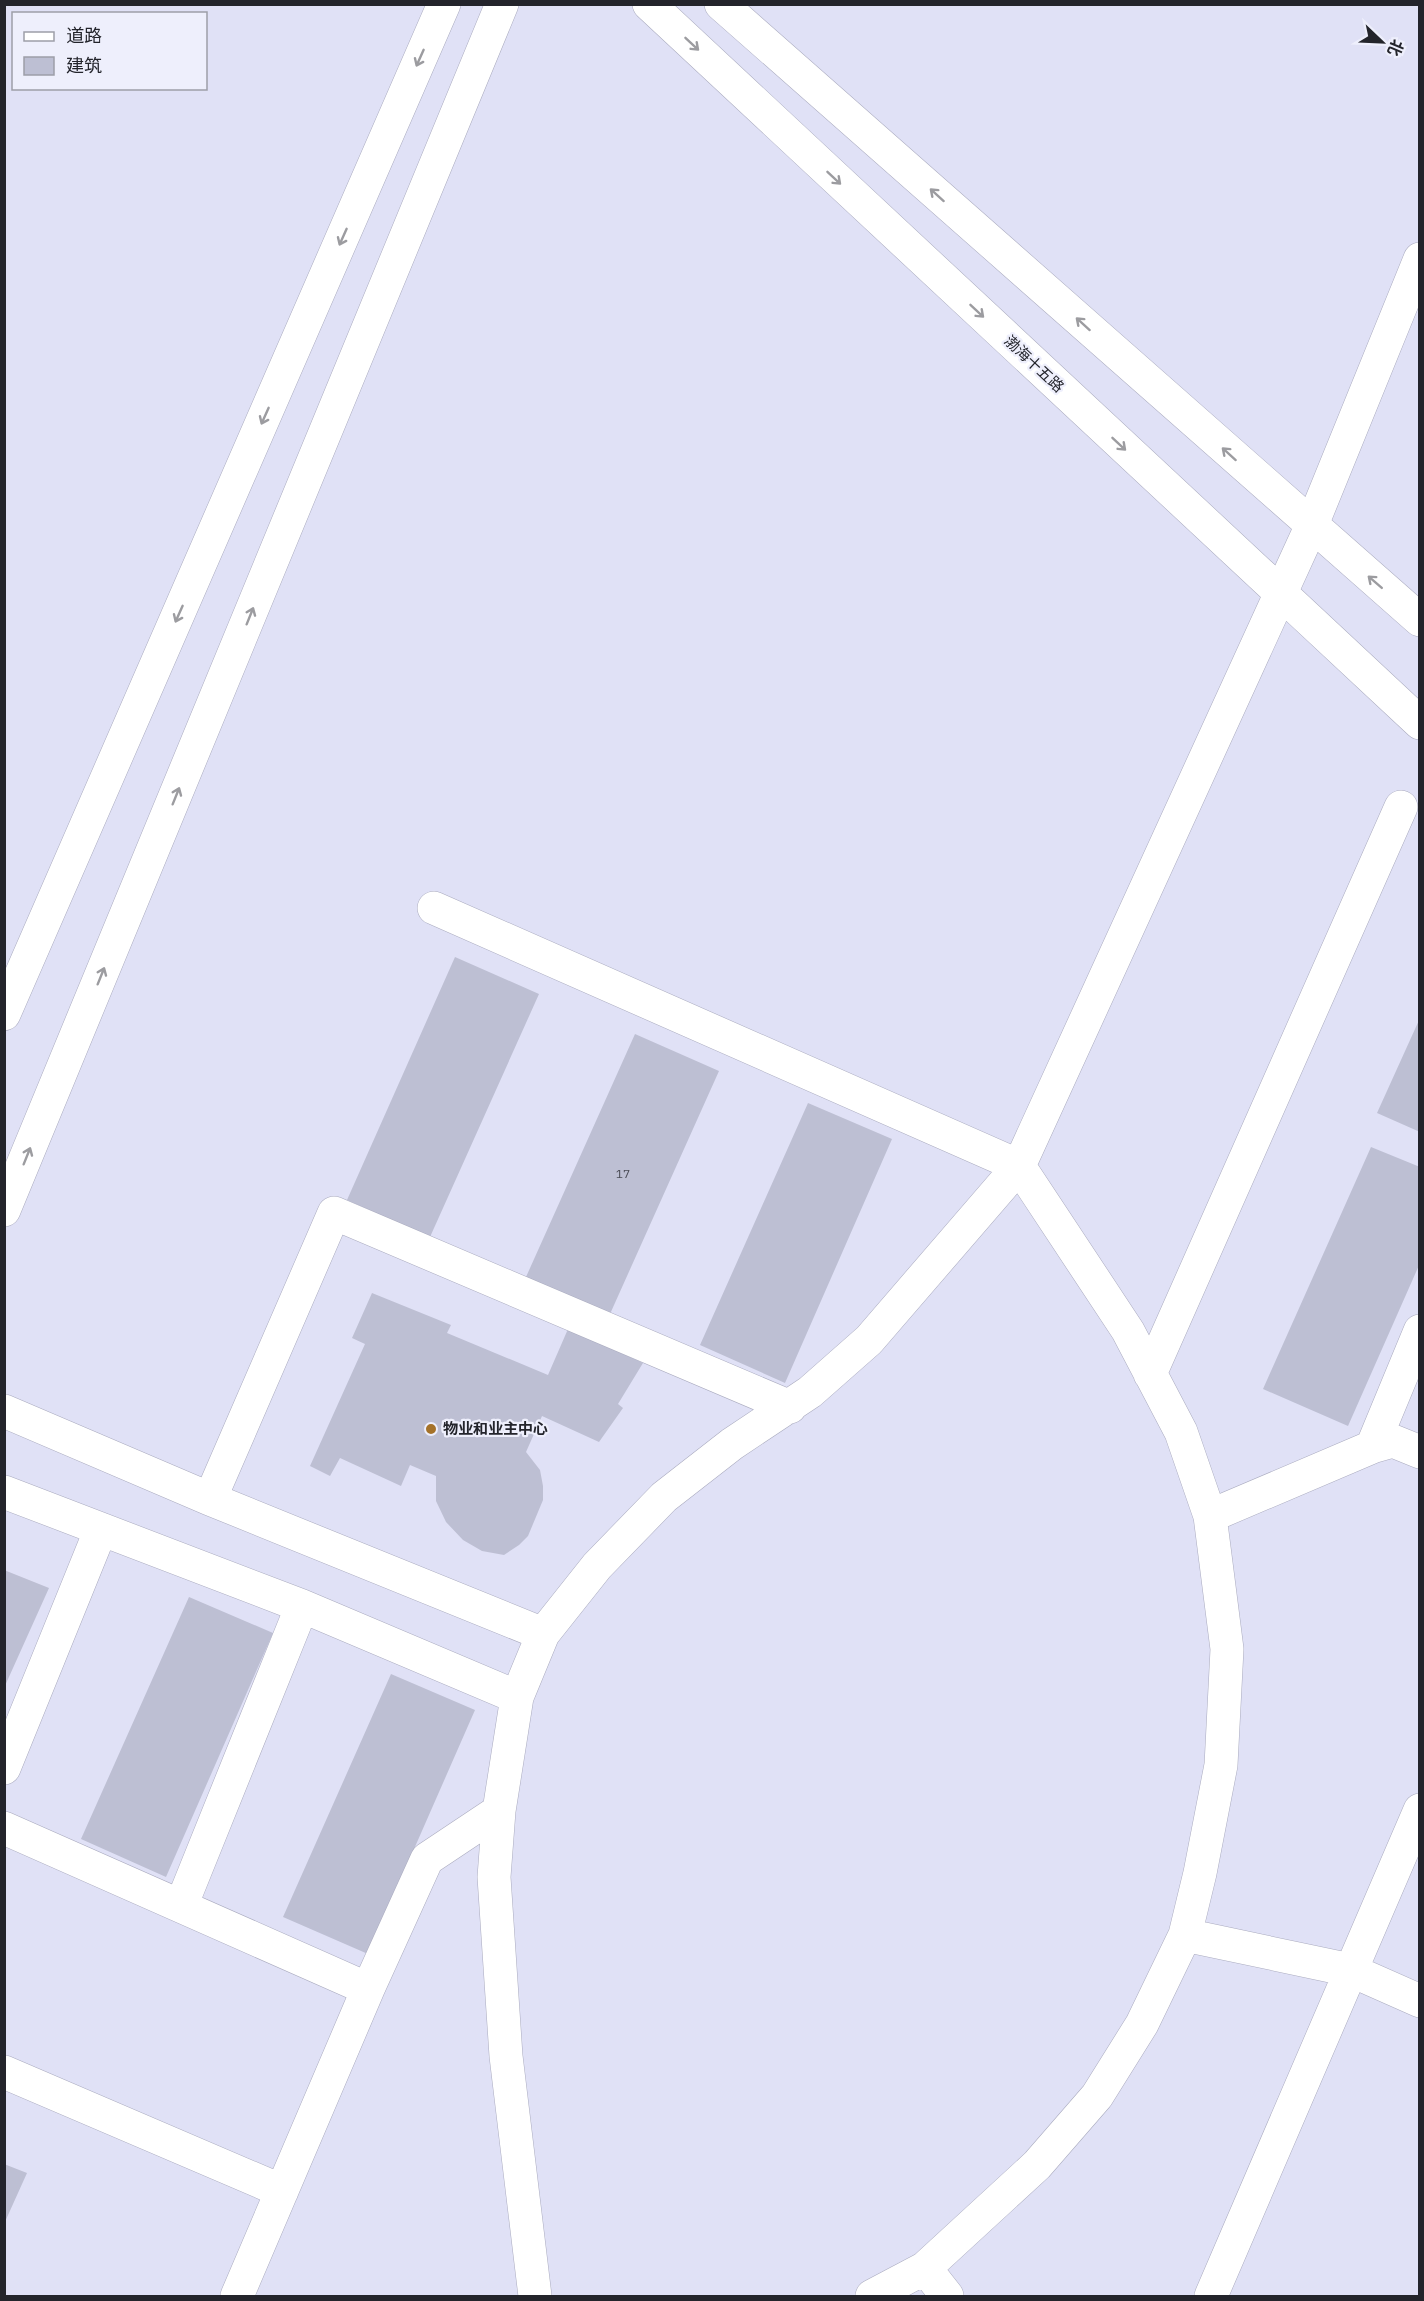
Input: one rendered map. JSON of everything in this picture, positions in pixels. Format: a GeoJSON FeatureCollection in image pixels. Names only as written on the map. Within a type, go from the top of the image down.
{"type":"FeatureCollection","features":[{"type":"Feature","properties":{"kind":"street"},"geometry":{"type":"LineString","coordinates":[[4,1014],[444,4]]}},
{"type":"Feature","properties":{"kind":"street"},"geometry":{"type":"LineString","coordinates":[[4,1210],[502,4]]}},
{"type":"Feature","properties":{"kind":"street","name":"渤海十五路"},"geometry":{"type":"LineString","coordinates":[[649,4],[1419,723]]}},
{"type":"Feature","properties":{"kind":"street"},"geometry":{"type":"LineString","coordinates":[[721,4],[1419,620]]}},
{"type":"Feature","properties":{"kind":"street"},"geometry":{"type":"LineString","coordinates":[[535,2296],[506,2056],[494,1877],[499,1811],[517,1697],[543,1634],[597,1566],[664,1497],[732,1444],[810,1392],[869,1340],[1019,1166],[1311,527],[1419,259]]}},
{"type":"Feature","properties":{"kind":"street"},"geometry":{"type":"LineString","coordinates":[[1150,1374],[1401,807]]}},
{"type":"Feature","properties":{"kind":"street"},"geometry":{"type":"LineString","coordinates":[[434,908],[1019,1166],[1128,1331],[1181,1432],[1210,1516],[1227,1649],[1221,1765],[1200,1873],[1185,1935],[1142,2024],[1097,2096],[1037,2165],[925,2268],[872,2296]]}},
{"type":"Feature","properties":{"kind":"street"},"geometry":{"type":"LineString","coordinates":[[210,1499],[334,1213],[790,1407]]}},
{"type":"Feature","properties":{"kind":"street"},"geometry":{"type":"LineString","coordinates":[[1372,1447],[1419,1331]]}},
{"type":"Feature","properties":{"kind":"street"},"geometry":{"type":"LineString","coordinates":[[4,1411],[210,1499],[543,1634]]}},
{"type":"Feature","properties":{"kind":"street"},"geometry":{"type":"LineString","coordinates":[[1210,1516],[1372,1447],[1394,1441],[1419,1452]]}},
{"type":"Feature","properties":{"kind":"street"},"geometry":{"type":"LineString","coordinates":[[4,1492],[302,1606],[517,1697]]}},
{"type":"Feature","properties":{"kind":"street"},"geometry":{"type":"LineString","coordinates":[[4,1768],[101,1529]]}},
{"type":"Feature","properties":{"kind":"street"},"geometry":{"type":"LineString","coordinates":[[182,1906],[302,1606]]}},
{"type":"Feature","properties":{"kind":"street"},"geometry":{"type":"LineString","coordinates":[[1211,2296],[1419,1810]]}},
{"type":"Feature","properties":{"kind":"street"},"geometry":{"type":"LineString","coordinates":[[237,2296],[368,1989],[427,1859],[499,1811]]}},
{"type":"Feature","properties":{"kind":"street"},"geometry":{"type":"LineString","coordinates":[[4,1828],[368,1989]]}},
{"type":"Feature","properties":{"kind":"street"},"geometry":{"type":"LineString","coordinates":[[1185,1935],[1350,1970],[1419,2001]]}},
{"type":"Feature","properties":{"kind":"street"},"geometry":{"type":"LineString","coordinates":[[4,2072],[282,2191]]}},
{"type":"Feature","properties":{"kind":"street"},"geometry":{"type":"LineString","coordinates":[[925,2268],[947,2296]]}},
{"type":"Feature","properties":{"kind":"building"},"geometry":{"type":"Polygon","coordinates":[[[455,957],[539,994],[430,1237],[347,1200],[455,957]]]}},
{"type":"Feature","properties":{"kind":"building"},"geometry":{"type":"Polygon","coordinates":[[[1420,1018],[1420,1132],[1377,1113],[1420,1018]]]}},
{"type":"Feature","properties":{"kind":"building"},"geometry":{"type":"Polygon","coordinates":[[[635,1034],[719,1071],[610,1314],[526,1277],[635,1034]]]}},
{"type":"Feature","properties":{"kind":"building"},"geometry":{"type":"Polygon","coordinates":[[[808,1103],[892,1139],[785,1383],[700,1345],[808,1103]]]}},
{"type":"Feature","properties":{"kind":"building"},"geometry":{"type":"Polygon","coordinates":[[[1371,1147],[1420,1167],[1420,1263],[1348,1426],[1263,1389],[1371,1147]]]}},
{"type":"Feature","properties":{"kind":"building","name":"物业和业主中心"},"geometry":{"type":"Polygon","coordinates":[[[372,1293],[451,1325],[447,1333],[548,1375],[568,1329],[643,1363],[618,1404],[623,1408],[599,1442],[542,1416],[526,1452],[540,1470],[543,1500],[528,1536],[504,1555],[482,1551],[463,1540],[446,1522],[436,1501],[436,1476],[410,1465],[401,1486],[340,1458],[330,1476],[310,1466],[365,1344],[352,1338],[372,1293]]]}},
{"type":"Feature","properties":{"kind":"building"},"geometry":{"type":"Polygon","coordinates":[[[4,1570],[49,1588],[4,1688],[4,1570]]]}},
{"type":"Feature","properties":{"kind":"building"},"geometry":{"type":"Polygon","coordinates":[[[189,1597],[273,1633],[166,1877],[81,1839],[189,1597]]]}},
{"type":"Feature","properties":{"kind":"building"},"geometry":{"type":"Polygon","coordinates":[[[391,1674],[475,1710],[368,1954],[283,1917],[391,1674]]]}},
{"type":"Feature","properties":{"kind":"building"},"geometry":{"type":"Polygon","coordinates":[[[4,2164],[27,2173],[4,2224],[4,2164]]]}},
{"type":"Feature","properties":{"kind":"place","name":"物业和业主中心"},"geometry":{"type":"Point","coordinates":[431,1429]}}]}
